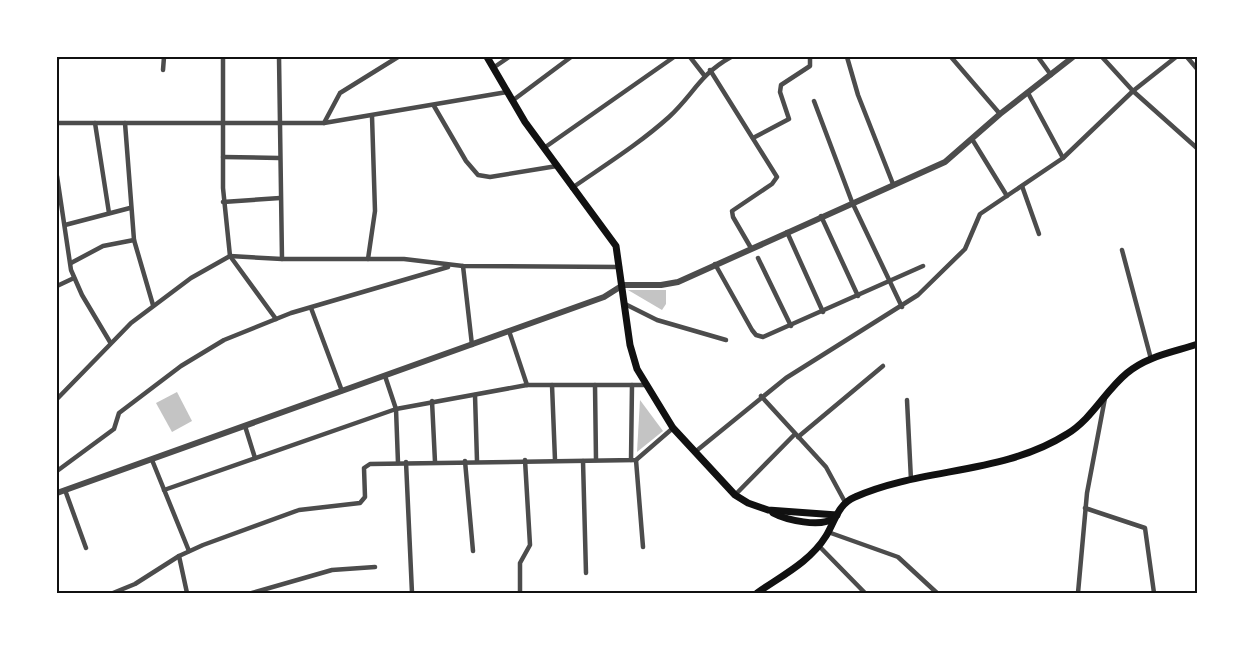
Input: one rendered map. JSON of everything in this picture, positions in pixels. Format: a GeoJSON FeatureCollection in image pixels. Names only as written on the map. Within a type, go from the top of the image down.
{"type":"FeatureCollection","features":[{"type":"Feature","properties":{"kind":"main road"},"geometry":{"type":"LineString","coordinates":[[487,57],[512,101],[544,148],[572,188],[602,223],[616,246],[630,345],[646,386],[673,428],[735,495],[768,510],[837,515]]}},
{"type":"Feature","properties":{"kind":"main road"},"geometry":{"type":"LineString","coordinates":[[757,593],[766,590],[819,546],[845,502],[911,480],[983,466],[1023,455],[1068,434],[1105,398],[1125,374],[1150,359],[1198,344]]}},
{"type":"Feature","properties":{"kind":"street"},"geometry":{"type":"LineString","coordinates":[[164,57],[164,70]]}},
{"type":"Feature","properties":{"kind":"street"},"geometry":{"type":"LineString","coordinates":[[223,57],[223,202],[230,256],[276,319]]}},
{"type":"Feature","properties":{"kind":"street"},"geometry":{"type":"LineString","coordinates":[[279,57],[278,123],[282,259]]}},
{"type":"Feature","properties":{"kind":"street"},"geometry":{"type":"LineString","coordinates":[[324,123],[340,93],[398,57]]}},
{"type":"Feature","properties":{"kind":"street"},"geometry":{"type":"LineString","coordinates":[[493,68],[509,57]]}},
{"type":"Feature","properties":{"kind":"street"},"geometry":{"type":"LineString","coordinates":[[512,101],[571,57]]}},
{"type":"Feature","properties":{"kind":"street"},"geometry":{"type":"LineString","coordinates":[[544,148],[674,57]]}},
{"type":"Feature","properties":{"kind":"street"},"geometry":{"type":"LineString","coordinates":[[690,57],[704,75]]}},
{"type":"Feature","properties":{"kind":"street"},"geometry":{"type":"LineString","coordinates":[[572,188],[659,125],[680,105],[704,75],[731,57]]}},
{"type":"Feature","properties":{"kind":"street"},"geometry":{"type":"LineString","coordinates":[[753,138],[789,119],[780,92],[781,85],[810,66],[810,57]]}},
{"type":"Feature","properties":{"kind":"street"},"geometry":{"type":"LineString","coordinates":[[848,57],[858,95],[893,184]]}},
{"type":"Feature","properties":{"kind":"street"},"geometry":{"type":"LineString","coordinates":[[951,57],[1000,114]]}},
{"type":"Feature","properties":{"kind":"street"},"geometry":{"type":"LineString","coordinates":[[1038,57],[1050,75]]}},
{"type":"Feature","properties":{"kind":"street"},"geometry":{"type":"LineString","coordinates":[[57,493],[604,297],[622,285],[670,284],[945,162],[1000,114],[1073,57]]}},
{"type":"Feature","properties":{"kind":"street"},"geometry":{"type":"LineString","coordinates":[[1102,57],[1133,91],[1198,149]]}},
{"type":"Feature","properties":{"kind":"street"},"geometry":{"type":"LineString","coordinates":[[695,452],[761,396],[800,369],[902,307],[926,288],[965,249],[980,214],[1063,158],[1133,91],[1176,57]]}},
{"type":"Feature","properties":{"kind":"street"},"geometry":{"type":"LineString","coordinates":[[1187,57],[1198,70]]}},
{"type":"Feature","properties":{"kind":"street"},"geometry":{"type":"LineString","coordinates":[[710,70],[777,177],[772,184],[732,211],[733,218],[751,248]]}},
{"type":"Feature","properties":{"kind":"street"},"geometry":{"type":"LineString","coordinates":[[57,123],[324,123],[372,117],[507,92]]}},
{"type":"Feature","properties":{"kind":"street"},"geometry":{"type":"LineString","coordinates":[[1028,93],[1063,158]]}},
{"type":"Feature","properties":{"kind":"street"},"geometry":{"type":"LineString","coordinates":[[814,101],[852,202],[902,307]]}},
{"type":"Feature","properties":{"kind":"street"},"geometry":{"type":"LineString","coordinates":[[434,106],[478,175],[490,177],[557,166]]}},
{"type":"Feature","properties":{"kind":"street"},"geometry":{"type":"LineString","coordinates":[[368,259],[375,211],[372,117]]}},
{"type":"Feature","properties":{"kind":"street"},"geometry":{"type":"LineString","coordinates":[[95,123],[109,213]]}},
{"type":"Feature","properties":{"kind":"street"},"geometry":{"type":"LineString","coordinates":[[125,123],[134,240],[153,305]]}},
{"type":"Feature","properties":{"kind":"street"},"geometry":{"type":"LineString","coordinates":[[972,139],[1007,196]]}},
{"type":"Feature","properties":{"kind":"street"},"geometry":{"type":"LineString","coordinates":[[223,156],[279,158]]}},
{"type":"Feature","properties":{"kind":"street"},"geometry":{"type":"LineString","coordinates":[[57,176],[74,278],[110,342]]}},
{"type":"Feature","properties":{"kind":"street"},"geometry":{"type":"LineString","coordinates":[[1023,186],[1039,234]]}},
{"type":"Feature","properties":{"kind":"street"},"geometry":{"type":"LineString","coordinates":[[223,202],[280,198]]}},
{"type":"Feature","properties":{"kind":"street"},"geometry":{"type":"LineString","coordinates":[[65,225],[130,208]]}},
{"type":"Feature","properties":{"kind":"street"},"geometry":{"type":"LineString","coordinates":[[821,216],[858,296]]}},
{"type":"Feature","properties":{"kind":"street"},"geometry":{"type":"LineString","coordinates":[[787,231],[823,312]]}},
{"type":"Feature","properties":{"kind":"street"},"geometry":{"type":"LineString","coordinates":[[71,263],[103,246],[134,240]]}},
{"type":"Feature","properties":{"kind":"street"},"geometry":{"type":"LineString","coordinates":[[1122,250],[1150,359]]}},
{"type":"Feature","properties":{"kind":"street"},"geometry":{"type":"LineString","coordinates":[[57,399],[110,342],[153,305],[191,278],[230,256],[282,259],[404,259],[450,266],[620,267]]}},
{"type":"Feature","properties":{"kind":"street"},"geometry":{"type":"LineString","coordinates":[[758,258],[791,326]]}},
{"type":"Feature","properties":{"kind":"street"},"geometry":{"type":"LineString","coordinates":[[715,264],[756,335],[769,336],[923,266]]}},
{"type":"Feature","properties":{"kind":"street"},"geometry":{"type":"LineString","coordinates":[[57,471],[114,429],[119,412],[181,366],[224,340],[276,319],[450,266]]}},
{"type":"Feature","properties":{"kind":"street"},"geometry":{"type":"LineString","coordinates":[[464,266],[472,345]]}},
{"type":"Feature","properties":{"kind":"street"},"geometry":{"type":"LineString","coordinates":[[57,286],[74,278]]}},
{"type":"Feature","properties":{"kind":"street"},"geometry":{"type":"LineString","coordinates":[[625,304],[657,320],[726,340]]}},
{"type":"Feature","properties":{"kind":"street"},"geometry":{"type":"LineString","coordinates":[[311,308],[342,391]]}},
{"type":"Feature","properties":{"kind":"street"},"geometry":{"type":"LineString","coordinates":[[509,331],[527,385]]}},
{"type":"Feature","properties":{"kind":"street"},"geometry":{"type":"LineString","coordinates":[[735,495],[796,435],[883,366]]}},
{"type":"Feature","properties":{"kind":"street"},"geometry":{"type":"LineString","coordinates":[[385,376],[396,409],[398,463]]}},
{"type":"Feature","properties":{"kind":"street"},"geometry":{"type":"LineString","coordinates":[[164,490],[396,409],[432,401],[527,385],[646,386]]}},
{"type":"Feature","properties":{"kind":"street"},"geometry":{"type":"LineString","coordinates":[[552,385],[555,460]]}},
{"type":"Feature","properties":{"kind":"street"},"geometry":{"type":"LineString","coordinates":[[595,385],[596,460]]}},
{"type":"Feature","properties":{"kind":"street"},"geometry":{"type":"LineString","coordinates":[[632,385],[634,460],[643,547]]}},
{"type":"Feature","properties":{"kind":"street"},"geometry":{"type":"LineString","coordinates":[[475,395],[477,461]]}},
{"type":"Feature","properties":{"kind":"street"},"geometry":{"type":"LineString","coordinates":[[761,396],[826,467],[845,502]]}},
{"type":"Feature","properties":{"kind":"street"},"geometry":{"type":"LineString","coordinates":[[1078,593],[1085,508],[1105,398]]}},
{"type":"Feature","properties":{"kind":"street"},"geometry":{"type":"LineString","coordinates":[[907,400],[911,480]]}},
{"type":"Feature","properties":{"kind":"street"},"geometry":{"type":"LineString","coordinates":[[432,401],[435,462]]}},
{"type":"Feature","properties":{"kind":"street"},"geometry":{"type":"LineString","coordinates":[[245,426],[255,458]]}},
{"type":"Feature","properties":{"kind":"street"},"geometry":{"type":"LineString","coordinates":[[113,593],[144,579],[189,551],[299,510],[360,503],[365,496],[363,471],[366,465],[406,462],[634,460],[673,428]]}},
{"type":"Feature","properties":{"kind":"street"},"geometry":{"type":"LineString","coordinates":[[152,460],[189,551]]}},
{"type":"Feature","properties":{"kind":"street"},"geometry":{"type":"LineString","coordinates":[[520,593],[520,563],[530,542],[525,460]]}},
{"type":"Feature","properties":{"kind":"street"},"geometry":{"type":"LineString","coordinates":[[582,461],[586,573]]}},
{"type":"Feature","properties":{"kind":"street"},"geometry":{"type":"LineString","coordinates":[[406,462],[412,593]]}},
{"type":"Feature","properties":{"kind":"street"},"geometry":{"type":"LineString","coordinates":[[465,462],[473,551]]}},
{"type":"Feature","properties":{"kind":"street"},"geometry":{"type":"LineString","coordinates":[[65,490],[86,548]]}},
{"type":"Feature","properties":{"kind":"street"},"geometry":{"type":"LineString","coordinates":[[1085,508],[1144,528],[1154,593]]}},
{"type":"Feature","properties":{"kind":"street"},"geometry":{"type":"LineString","coordinates":[[828,531],[898,557],[937,593]]}},
{"type":"Feature","properties":{"kind":"street"},"geometry":{"type":"LineString","coordinates":[[819,546],[865,593]]}},
{"type":"Feature","properties":{"kind":"street"},"geometry":{"type":"LineString","coordinates":[[179,556],[187,593]]}},
{"type":"Feature","properties":{"kind":"street"},"geometry":{"type":"LineString","coordinates":[[252,593],[332,570],[375,567]]}},
{"type":"Feature","properties":{"kind":"building"},"geometry":{"type":"Polygon","coordinates":[[[628,290],[666,290],[666,304],[662,310],[628,290]]]}},
{"type":"Feature","properties":{"kind":"building"},"geometry":{"type":"Polygon","coordinates":[[[177,392],[192,421],[172,432],[156,403],[177,392]]]}},
{"type":"Feature","properties":{"kind":"building"},"geometry":{"type":"Polygon","coordinates":[[[640,400],[663,431],[637,452],[640,400]]]}}]}
